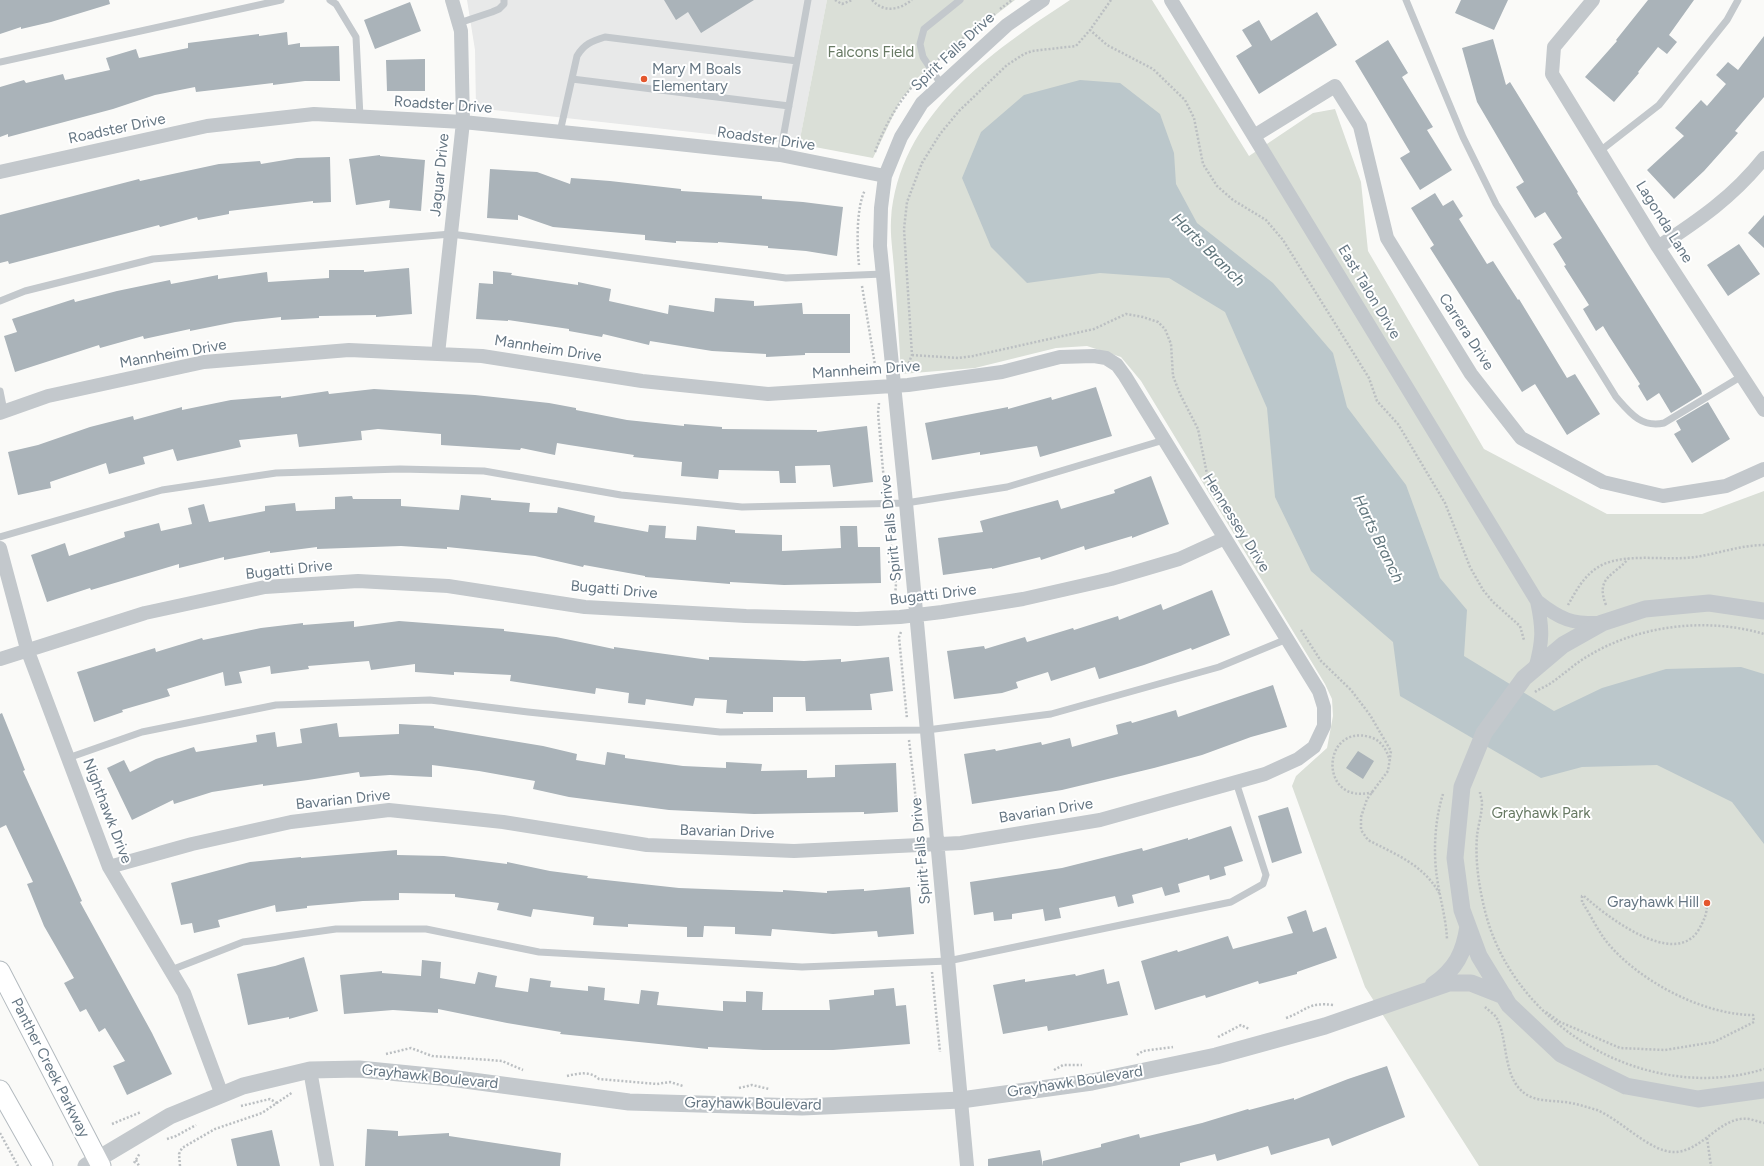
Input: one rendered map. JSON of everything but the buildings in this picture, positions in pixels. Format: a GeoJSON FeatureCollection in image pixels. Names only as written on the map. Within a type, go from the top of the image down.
{"type":"FeatureCollection","features":[{"type":"Feature","properties":{"kind":"main road","name":"Panther Creek Parkway"},"geometry":{"type":"LineString","coordinates":[[0,971],[94,1164]]}},
{"type":"Feature","properties":{"kind":"main road"},"geometry":{"type":"LineString","coordinates":[[0,1090],[43,1166]]}},
{"type":"Feature","properties":{"kind":"street","name":"Jaguar Drive"},"geometry":{"type":"LineString","coordinates":[[438,354],[463,122],[461,31],[452,0]]}},
{"type":"Feature","properties":{"kind":"street","name":"Spirit Falls Drive"},"geometry":{"type":"LineString","coordinates":[[967,1166],[917,615],[880,246],[881,208],[885,176],[901,137],[922,103],[1007,25],[1043,0]]}},
{"type":"Feature","properties":{"kind":"street","name":"East Talon Drive"},"geometry":{"type":"LineString","coordinates":[[1171,0],[1537,601],[1542,624],[1542,647],[1530,673]]}},
{"type":"Feature","properties":{"kind":"street","name":"Lagonda Lane"},"geometry":{"type":"LineString","coordinates":[[1594,0],[1554,47],[1552,74],[1658,247],[1764,410]]}},
{"type":"Feature","properties":{"kind":"street","name":"Carrera Drive"},"geometry":{"type":"LineString","coordinates":[[1254,136],[1335,86],[1360,126],[1387,238],[1472,374],[1521,438],[1603,482],[1663,496],[1726,486],[1764,469]]}},
{"type":"Feature","properties":{"kind":"street","name":"Roadster Drive"},"geometry":{"type":"LineString","coordinates":[[0,172],[207,126],[314,114],[463,122],[780,155],[885,176]]}},
{"type":"Feature","properties":{"kind":"street"},"geometry":{"type":"LineString","coordinates":[[1658,247],[1706,215],[1746,181],[1764,158]]}},
{"type":"Feature","properties":{"kind":"street","name":"Mannheim Drive"},"geometry":{"type":"LineString","coordinates":[[2,412],[48,396],[204,362],[349,350],[482,356],[642,381],[768,394],[894,385],[1002,372],[1060,357],[1094,356]]}},
{"type":"Feature","properties":{"kind":"street","name":"Hennessey Drive"},"geometry":{"type":"LineString","coordinates":[[1094,356],[1106,358],[1117,364],[1319,691],[1324,707],[1324,726]]}},
{"type":"Feature","properties":{"kind":"street","name":"Bugatti Drive"},"geometry":{"type":"LineString","coordinates":[[0,659],[27,649],[145,613],[265,587],[358,581],[448,586],[585,607],[746,616],[857,619],[917,615],[1023,599],[1111,579],[1179,559],[1225,538]]}},
{"type":"Feature","properties":{"kind":"street","name":"Nighthawk Drive"},"geometry":{"type":"LineString","coordinates":[[0,548],[27,649],[109,867],[184,993],[222,1095]]}},
{"type":"Feature","properties":{"kind":"street","name":"East Talon Drive"},"geometry":{"type":"LineString","coordinates":[[1537,601],[1567,621],[1582,624],[1607,622]]}},
{"type":"Feature","properties":{"kind":"street"},"geometry":{"type":"LineString","coordinates":[[1764,610],[1709,602],[1645,609],[1607,622],[1563,645],[1530,673],[1484,733],[1462,787],[1455,858],[1462,910],[1479,956],[1509,1005],[1561,1054],[1626,1086],[1698,1099],[1764,1090]]}},
{"type":"Feature","properties":{"kind":"street","name":"Bavarian Drive"},"geometry":{"type":"LineString","coordinates":[[109,867],[192,844],[291,822],[389,810],[503,822],[647,845],[794,851],[961,843],[1100,820],[1265,774],[1298,759],[1314,747],[1324,726]]}},
{"type":"Feature","properties":{"kind":"street","name":"Grayhawk Boulevard"},"geometry":{"type":"LineString","coordinates":[[1428,989],[1444,978],[1457,963],[1465,946],[1468,926]]}},
{"type":"Feature","properties":{"kind":"street","name":"Grayhawk Boulevard"},"geometry":{"type":"LineString","coordinates":[[94,1164],[170,1116],[243,1086],[310,1070],[359,1069],[450,1078],[630,1102],[802,1107],[961,1100],[1092,1082],[1216,1056],[1325,1026],[1428,989],[1449,983],[1471,984],[1504,996]]}},
{"type":"Feature","properties":{"kind":"street"},"geometry":{"type":"LineString","coordinates":[[310,1070],[327,1166]]}},
{"type":"Feature","properties":{"kind":"lane"},"geometry":{"type":"LineString","coordinates":[[0,62],[281,0]]}},
{"type":"Feature","properties":{"kind":"lane"},"geometry":{"type":"LineString","coordinates":[[330,0],[336,4],[356,37],[360,117]]}},
{"type":"Feature","properties":{"kind":"lane"},"geometry":{"type":"LineString","coordinates":[[458,23],[499,9],[504,4],[504,0]]}},
{"type":"Feature","properties":{"kind":"lane"},"geometry":{"type":"LineString","coordinates":[[780,155],[808,0]]}},
{"type":"Feature","properties":{"kind":"lane"},"geometry":{"type":"LineString","coordinates":[[941,84],[923,57],[920,44],[924,30],[960,0]]}},
{"type":"Feature","properties":{"kind":"lane"},"geometry":{"type":"LineString","coordinates":[[1406,0],[1464,137],[1496,204],[1616,397],[1626,409],[1644,422],[1654,425],[1664,423],[1742,376]]}},
{"type":"Feature","properties":{"kind":"lane"},"geometry":{"type":"LineString","coordinates":[[1600,151],[1659,105],[1727,20],[1738,0]]}},
{"type":"Feature","properties":{"kind":"lane"},"geometry":{"type":"LineString","coordinates":[[560,132],[576,56],[582,48],[590,42],[605,37],[797,61]]}},
{"type":"Feature","properties":{"kind":"lane"},"geometry":{"type":"LineString","coordinates":[[572,79],[789,106]]}},
{"type":"Feature","properties":{"kind":"lane"},"geometry":{"type":"LineString","coordinates":[[0,301],[25,291],[153,259],[451,234],[786,278],[883,274]]}},
{"type":"Feature","properties":{"kind":"lane"},"geometry":{"type":"LineString","coordinates":[[0,390],[2,412]]}},
{"type":"Feature","properties":{"kind":"lane"},"geometry":{"type":"LineString","coordinates":[[0,537],[162,490],[276,473],[300,472],[400,469],[484,471],[621,495],[742,507],[906,503],[1007,487],[1164,440]]}},
{"type":"Feature","properties":{"kind":"lane"},"geometry":{"type":"LineString","coordinates":[[68,758],[142,732],[276,705],[430,700],[720,732],[927,730],[1051,714],[1219,667],[1287,639]]}},
{"type":"Feature","properties":{"kind":"lane"},"geometry":{"type":"LineString","coordinates":[[171,970],[243,942],[343,929],[426,929],[539,952],[786,966],[948,961],[1231,902],[1263,884],[1266,875],[1236,782]]}},
{"type":"Feature","properties":{"kind":"path"},"geometry":{"type":"LineString","coordinates":[[835,0],[842,4],[852,0]]}},
{"type":"Feature","properties":{"kind":"path"},"geometry":{"type":"LineString","coordinates":[[872,0],[876,5],[891,9],[899,8],[912,0]]}},
{"type":"Feature","properties":{"kind":"path"},"geometry":{"type":"LineString","coordinates":[[912,355],[904,229],[907,202],[922,163],[940,134],[959,111],[1007,65],[1024,54],[1032,51],[1076,46],[1090,30],[1111,0]]}},
{"type":"Feature","properties":{"kind":"path"},"geometry":{"type":"LineString","coordinates":[[1090,30],[1107,45],[1153,69],[1185,100],[1194,118],[1203,164],[1206,169],[1217,186],[1233,200],[1266,220],[1283,240],[1369,378],[1377,401],[1398,424],[1445,503],[1470,567],[1483,590],[1493,602],[1520,626],[1524,635],[1524,646]]}},
{"type":"Feature","properties":{"kind":"path"},"geometry":{"type":"LineString","coordinates":[[1562,617],[1580,585],[1590,573],[1603,565],[1628,558],[1664,560],[1694,557],[1764,545]]}},
{"type":"Feature","properties":{"kind":"path"},"geometry":{"type":"LineString","coordinates":[[1620,641],[1607,622],[1603,585],[1609,575],[1628,558]]}},
{"type":"Feature","properties":{"kind":"path"},"geometry":{"type":"LineString","coordinates":[[1531,697],[1588,655],[1620,641],[1657,630],[1681,626],[1729,627],[1764,634]]}},
{"type":"Feature","properties":{"kind":"path"},"geometry":{"type":"LineString","coordinates":[[1373,792],[1357,794],[1349,792],[1336,781],[1331,765],[1336,749],[1347,738],[1363,735],[1371,737],[1381,744],[1388,754],[1390,762]]}},
{"type":"Feature","properties":{"kind":"path"},"geometry":{"type":"LineString","coordinates":[[1482,785],[1479,793],[1482,804],[1477,838],[1477,863],[1485,912],[1504,958],[1526,993],[1539,1007],[1569,1033],[1590,1047],[1635,1067],[1684,1077],[1734,1075],[1764,1069]]}},
{"type":"Feature","properties":{"kind":"path"},"geometry":{"type":"LineString","coordinates":[[1444,792],[1440,803],[1436,833],[1437,877],[1448,942]]}},
{"type":"Feature","properties":{"kind":"path"},"geometry":{"type":"LineString","coordinates":[[1539,1007],[1560,1022],[1620,1048],[1665,1050],[1714,1042],[1754,1022],[1753,1015],[1738,1015],[1705,1007],[1677,996],[1629,964],[1606,940],[1582,902],[1582,896],[1643,938],[1672,944],[1680,943],[1693,937],[1707,917],[1707,903]]}},
{"type":"Feature","properties":{"kind":"path"},"geometry":{"type":"LineString","coordinates":[[1284,1019],[1294,1015],[1307,1006],[1340,1004]]}},
{"type":"Feature","properties":{"kind":"path"},"geometry":{"type":"LineString","coordinates":[[1481,1005],[1496,1018],[1511,1074],[1517,1086],[1527,1095],[1539,1101],[1578,1104],[1598,1111],[1616,1120],[1661,1150],[1674,1152],[1687,1150],[1724,1126],[1736,1121],[1748,1119],[1764,1123]]}},
{"type":"Feature","properties":{"kind":"path"},"geometry":{"type":"LineString","coordinates":[[1213,1040],[1241,1025],[1248,1029],[1255,1028]]}},
{"type":"Feature","properties":{"kind":"path"},"geometry":{"type":"LineString","coordinates":[[1132,1057],[1143,1051],[1164,1047],[1175,1047]]}},
{"type":"Feature","properties":{"kind":"path"},"geometry":{"type":"LineString","coordinates":[[381,1054],[411,1048],[432,1056],[502,1061],[530,1072]]}},
{"type":"Feature","properties":{"kind":"path"},"geometry":{"type":"LineString","coordinates":[[1049,1073],[1063,1065],[1086,1066]]}},
{"type":"Feature","properties":{"kind":"path"},"geometry":{"type":"LineString","coordinates":[[565,1076],[582,1073],[594,1075],[599,1079],[634,1083],[678,1083],[687,1088]]}},
{"type":"Feature","properties":{"kind":"path"},"geometry":{"type":"LineString","coordinates":[[736,1088],[752,1085],[765,1087],[772,1091]]}},
{"type":"Feature","properties":{"kind":"path"},"geometry":{"type":"LineString","coordinates":[[180,1166],[179,1154],[182,1148],[202,1136],[262,1113],[293,1092]]}},
{"type":"Feature","properties":{"kind":"path"},"geometry":{"type":"LineString","coordinates":[[235,1108],[270,1099],[276,1103]]}},
{"type":"Feature","properties":{"kind":"path"},"geometry":{"type":"LineString","coordinates":[[165,1139],[176,1136],[197,1124]]}},
{"type":"Feature","properties":{"kind":"path"},"geometry":{"type":"LineString","coordinates":[[0,1133],[18,1166]]}},
{"type":"Feature","properties":{"kind":"path"},"geometry":{"type":"LineString","coordinates":[[1707,1138],[1711,1166]]}},
{"type":"Feature","properties":{"kind":"path"},"geometry":{"type":"LineString","coordinates":[[134,1163],[140,1153],[147,1149]]}},
{"type":"Feature","properties":{"kind":"path"},"geometry":{"type":"LineString","coordinates":[[136,1160],[139,1166]]}},
{"type":"Feature","properties":{"kind":"shaded area","name":"Mary M Boals Elementary"},"geometry":{"type":"Polygon","coordinates":[[[467,0],[827,0],[799,144],[476,108],[475,50],[467,0]]]}},
{"type":"Feature","properties":{"kind":"green space","name":"Falcons Field"},"geometry":{"type":"Polygon","coordinates":[[[827,0],[1015,0],[938,59],[901,99],[873,158],[799,144],[827,0]]]}},
{"type":"Feature","properties":{"kind":"green space","name":"Grayhawk Park"},"geometry":{"type":"Polygon","coordinates":[[[1070,0],[1152,0],[1249,156],[1313,113],[1335,109],[1361,182],[1368,251],[1484,449],[1607,514],[1702,514],[1764,491],[1764,1166],[1479,1166],[1365,987],[1292,786],[1296,776],[1327,748],[1333,716],[1332,699],[1325,684],[1141,381],[1121,357],[1087,346],[1056,348],[975,368],[901,374],[891,220],[897,183],[911,149],[930,118],[954,90],[980,65],[1040,20],[1070,0]]]}},
{"type":"Feature","properties":{"kind":"water","name":"Harts Branch"},"geometry":{"type":"Polygon","coordinates":[[[1080,80],[1120,83],[1160,114],[1174,153],[1176,184],[1197,223],[1273,283],[1333,353],[1347,407],[1406,485],[1440,578],[1467,610],[1464,656],[1554,711],[1602,688],[1666,669],[1741,667],[1764,674],[1764,844],[1732,802],[1657,765],[1582,767],[1541,778],[1400,696],[1393,642],[1311,571],[1275,497],[1267,408],[1225,312],[1169,278],[1100,273],[1027,283],[991,247],[962,178],[981,132],[1024,95],[1080,80]]]}},
{"type":"Feature","properties":{"kind":"place","name":"Mary M Boals Elementary"},"geometry":{"type":"Point","coordinates":[644,79]}},
{"type":"Feature","properties":{"kind":"place","name":"Grayhawk Hill"},"geometry":{"type":"Point","coordinates":[1707,903]}}]}
